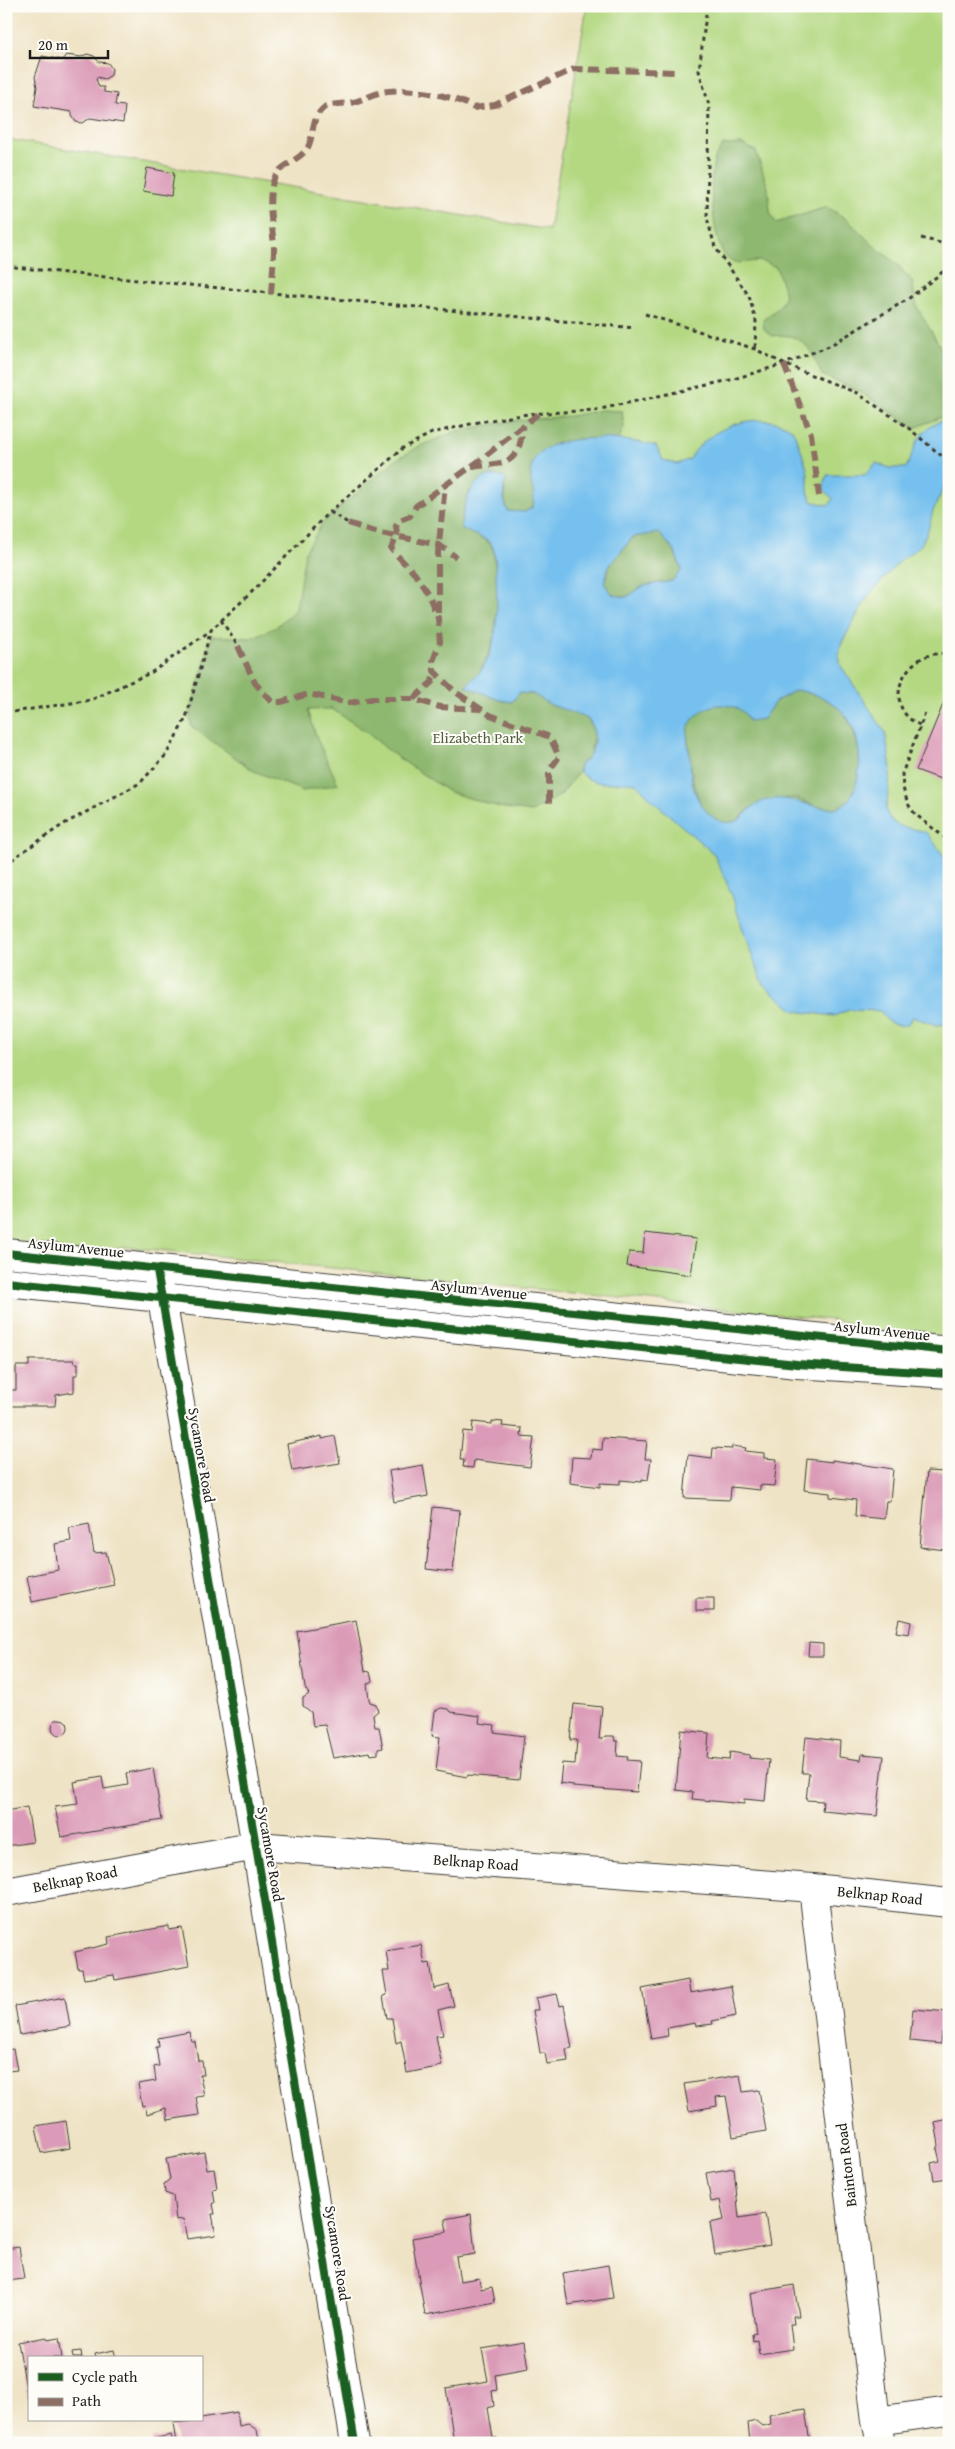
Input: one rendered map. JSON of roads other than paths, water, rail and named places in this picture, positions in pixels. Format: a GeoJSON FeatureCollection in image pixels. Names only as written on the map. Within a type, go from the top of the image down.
{"type":"FeatureCollection","features":[{"type":"Feature","properties":{"kind":"street","name":"Asylum Avenue"},"geometry":{"type":"LineString","coordinates":[[6,1253],[949,1351]]}},
{"type":"Feature","properties":{"kind":"street","name":"Sycamore Road"},"geometry":{"type":"LineString","coordinates":[[156,1270],[256,1846],[355,2443]]}},
{"type":"Feature","properties":{"kind":"street"},"geometry":{"type":"LineString","coordinates":[[6,1282],[797,1364],[949,1374]]}},
{"type":"Feature","properties":{"kind":"street","name":"Belknap Road"},"geometry":{"type":"LineString","coordinates":[[6,1892],[256,1846],[812,1888],[949,1903]]}},
{"type":"Feature","properties":{"kind":"street","name":"Bainton Road"},"geometry":{"type":"LineString","coordinates":[[812,1888],[878,2432]]}},
{"type":"Feature","properties":{"kind":"street"},"geometry":{"type":"LineString","coordinates":[[878,2432],[949,2411]]}},
{"type":"Feature","properties":{"kind":"water"},"geometry":{"type":"Polygon","coordinates":[[[949,417],[949,476],[933,511],[928,530],[921,545],[900,561],[868,596],[842,642],[839,656],[841,666],[885,732],[891,768],[886,810],[889,817],[897,825],[927,833],[949,863],[949,1024],[936,1025],[913,1017],[907,1025],[898,1025],[888,1021],[881,1011],[849,1010],[834,1016],[795,1011],[764,985],[748,946],[732,895],[714,854],[653,801],[636,783],[598,782],[585,777],[579,771],[580,765],[589,756],[594,744],[594,731],[588,719],[549,704],[533,694],[519,693],[512,702],[499,700],[466,686],[482,669],[492,647],[495,635],[497,598],[493,547],[488,541],[461,527],[462,517],[473,488],[486,477],[495,476],[506,479],[504,495],[508,511],[525,512],[533,507],[532,465],[539,453],[552,445],[588,439],[626,440],[656,446],[663,460],[677,464],[690,459],[698,448],[721,430],[735,424],[765,420],[779,423],[792,429],[806,464],[808,491],[811,498],[813,502],[829,505],[833,499],[823,489],[827,475],[865,475],[876,463],[890,468],[906,468],[920,437],[938,422],[949,417]],[[659,533],[633,537],[609,566],[604,583],[613,595],[627,597],[643,586],[672,581],[682,570],[674,550],[659,533]],[[796,690],[775,702],[763,719],[749,721],[738,709],[731,706],[717,705],[699,714],[689,726],[687,737],[695,793],[704,808],[715,819],[722,822],[730,822],[739,819],[765,800],[782,799],[830,808],[843,805],[853,793],[859,769],[859,756],[857,740],[849,720],[840,709],[829,701],[817,695],[796,690]]]}},
{"type":"Feature","properties":{"kind":"park label","name":"Elizabeth Park"},"geometry":{"type":"Point","coordinates":[478,737]}}]}
